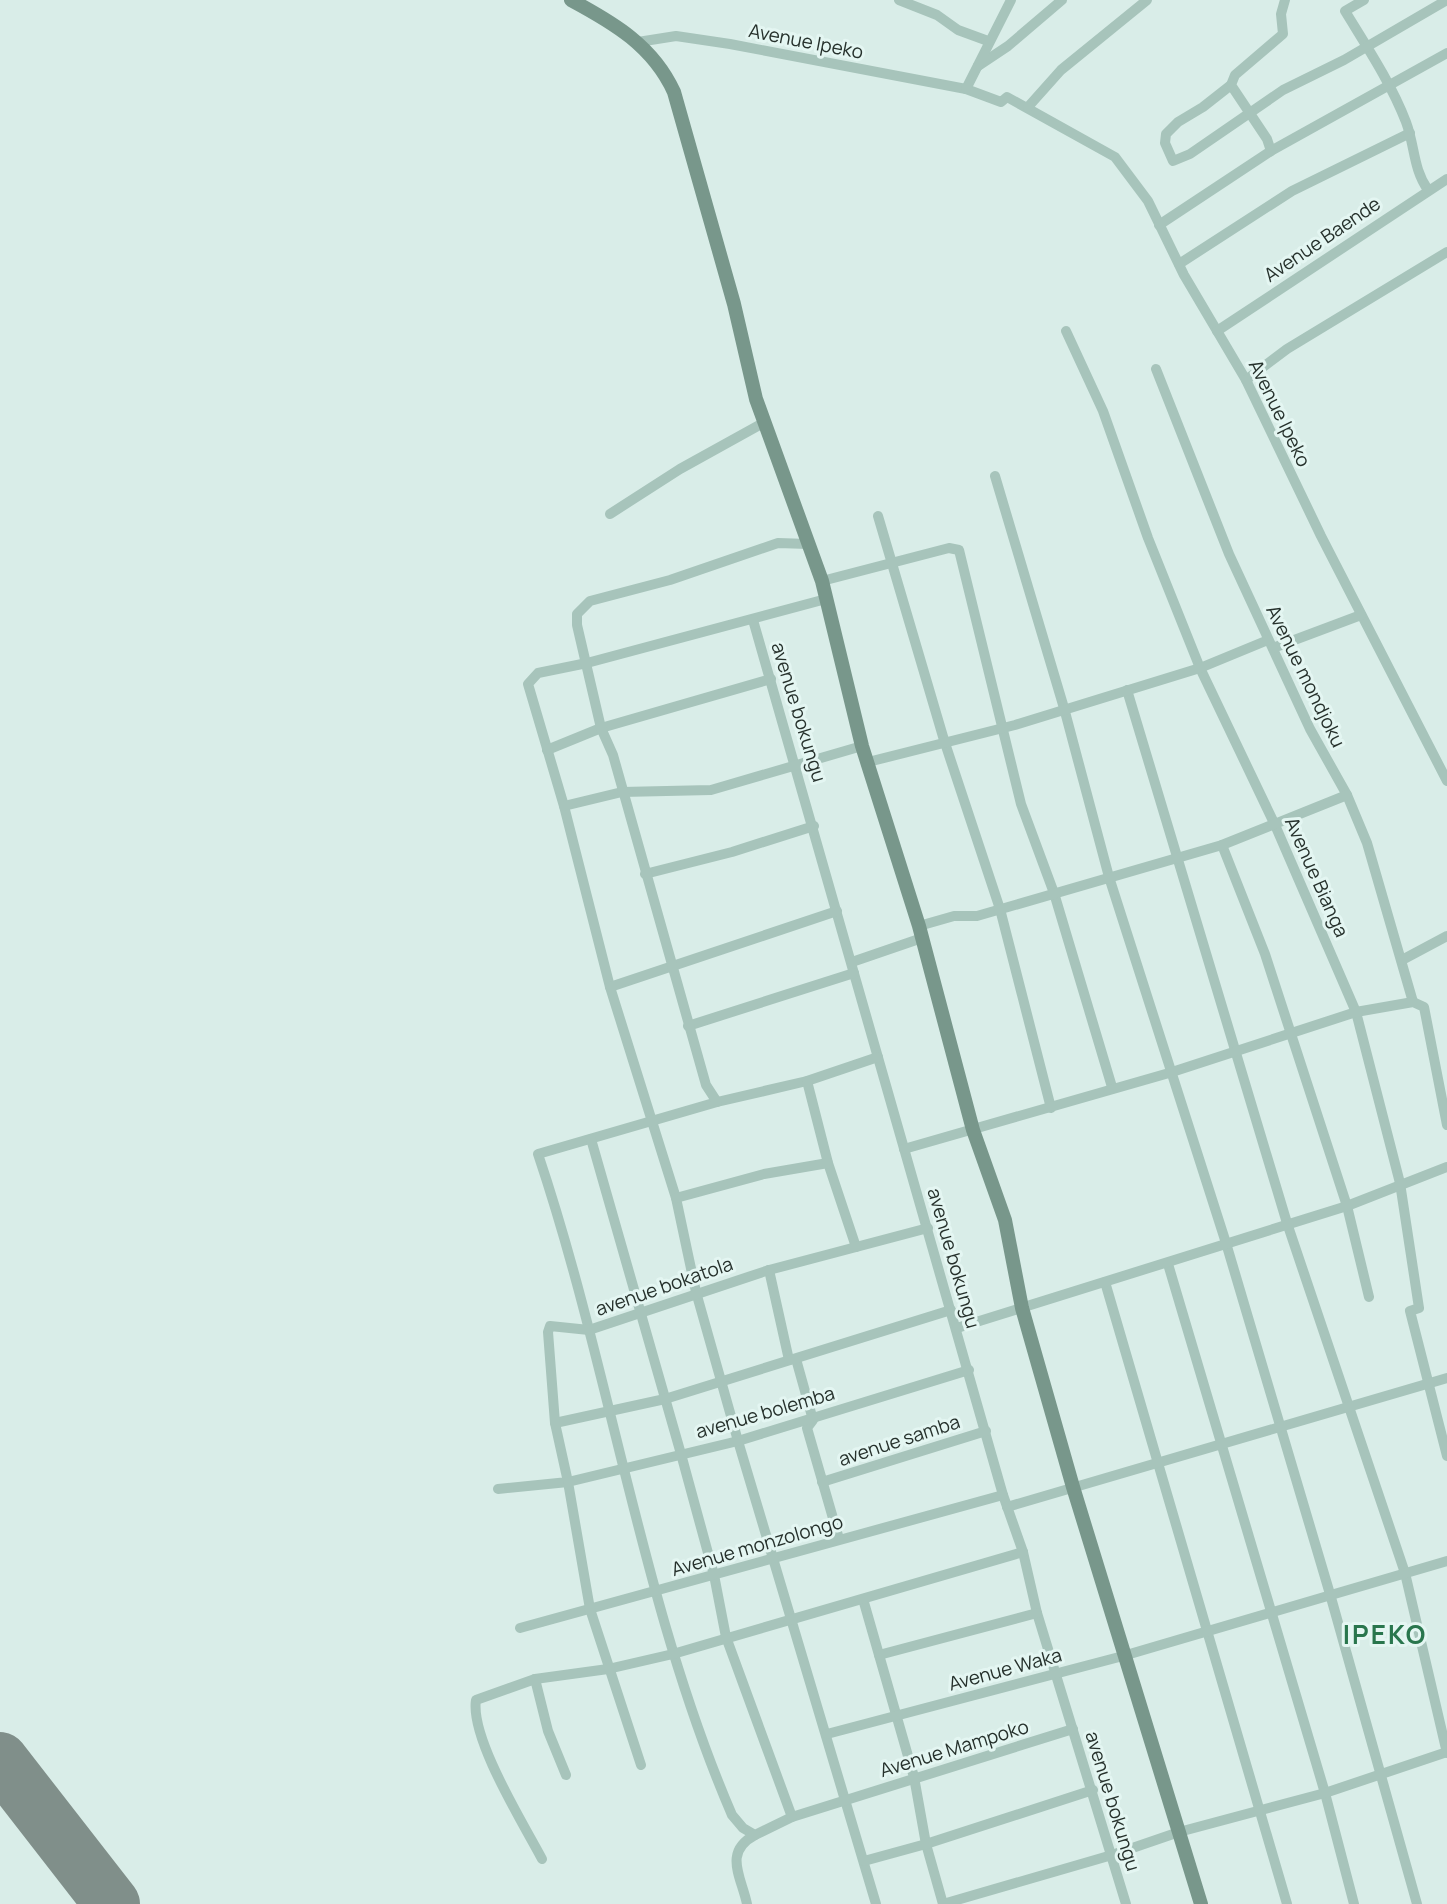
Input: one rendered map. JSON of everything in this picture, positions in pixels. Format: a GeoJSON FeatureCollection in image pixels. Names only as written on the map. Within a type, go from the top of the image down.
{"type":"FeatureCollection","features":[{"type":"Feature","properties":{"kind":"street"},"geometry":{"type":"LineString","coordinates":[[571,0],[623,29],[638,42],[667,77],[674,92],[678,115],[734,304],[756,399],[822,581],[862,746],[920,932],[973,1130],[1005,1220],[1022,1308],[1073,1487],[1201,1904]]}},
{"type":"Feature","properties":{"kind":"street"},"geometry":{"type":"LineString","coordinates":[[899,0],[937,15],[958,30],[988,41]]}},
{"type":"Feature","properties":{"kind":"street"},"geometry":{"type":"LineString","coordinates":[[966,89],[1011,0]]}},
{"type":"Feature","properties":{"kind":"street"},"geometry":{"type":"LineString","coordinates":[[978,66],[1009,46],[1062,0]]}},
{"type":"Feature","properties":{"kind":"street"},"geometry":{"type":"LineString","coordinates":[[1028,107],[1061,70],[1147,0]]}},
{"type":"Feature","properties":{"kind":"street"},"geometry":{"type":"LineString","coordinates":[[1285,0],[1281,14],[1283,34],[1235,75],[1231,85],[1178,122],[1166,134],[1165,143],[1173,161],[1283,89],[1323,72],[1447,0]]}},
{"type":"Feature","properties":{"kind":"street"},"geometry":{"type":"LineString","coordinates":[[1364,0],[1345,11],[1389,85],[1410,133],[1417,175],[1428,190]]}},
{"type":"Feature","properties":{"kind":"street","name":"Avenue Ipeko"},"geometry":{"type":"LineString","coordinates":[[638,42],[676,36],[966,89],[1001,102],[1007,97],[1119,161],[1148,201],[1179,264],[1246,380],[1361,615],[1447,781]]}},
{"type":"Feature","properties":{"kind":"street"},"geometry":{"type":"LineString","coordinates":[[1159,225],[1271,151],[1447,53]]}},
{"type":"Feature","properties":{"kind":"street"},"geometry":{"type":"LineString","coordinates":[[1231,85],[1267,139],[1271,151]]}},
{"type":"Feature","properties":{"kind":"street"},"geometry":{"type":"LineString","coordinates":[[1179,264],[1292,191],[1410,133]]}},
{"type":"Feature","properties":{"kind":"street","name":"Avenue Baende"},"geometry":{"type":"LineString","coordinates":[[1217,331],[1447,179]]}},
{"type":"Feature","properties":{"kind":"street"},"geometry":{"type":"LineString","coordinates":[[1246,380],[1287,349],[1447,252]]}},
{"type":"Feature","properties":{"kind":"street","name":"Avenue Bianga"},"geometry":{"type":"LineString","coordinates":[[1066,331],[1103,411],[1138,513],[1200,668],[1275,825],[1356,1012],[1400,1183],[1419,1308],[1410,1311],[1447,1456]]}},
{"type":"Feature","properties":{"kind":"street","name":"Avenue mondjoku"},"geometry":{"type":"LineString","coordinates":[[1156,369],[1229,554],[1310,729],[1347,796],[1381,885],[1413,1002],[1424,1007],[1447,1125]]}},
{"type":"Feature","properties":{"kind":"street"},"geometry":{"type":"LineString","coordinates":[[611,514],[680,468],[765,422]]}},
{"type":"Feature","properties":{"kind":"street"},"geometry":{"type":"LineString","coordinates":[[995,476],[1064,709],[1109,877],[1169,1073],[1226,1243],[1330,1594],[1417,1904]]}},
{"type":"Feature","properties":{"kind":"street"},"geometry":{"type":"LineString","coordinates":[[878,516],[944,740],[1000,909],[1051,1108]]}},
{"type":"Feature","properties":{"kind":"street"},"geometry":{"type":"LineString","coordinates":[[717,1101],[706,1085],[688,1026],[613,755],[601,728],[577,625],[581,607],[590,601],[670,580],[778,543],[808,544]]}},
{"type":"Feature","properties":{"kind":"street"},"geometry":{"type":"LineString","coordinates":[[822,581],[949,548],[959,550],[1021,804],[1054,893],[1112,1087]]}},
{"type":"Feature","properties":{"kind":"street"},"geometry":{"type":"LineString","coordinates":[[826,599],[587,663],[538,673],[528,684],[564,806],[610,987],[654,1119],[676,1198],[696,1292],[738,1441],[794,1619],[876,1904]]}},
{"type":"Feature","properties":{"kind":"street"},"geometry":{"type":"LineString","coordinates":[[868,762],[1064,709],[1361,615]]}},
{"type":"Feature","properties":{"kind":"street","name":"avenue bokungu"},"geometry":{"type":"LineString","coordinates":[[753,620],[797,764],[1003,1496],[1023,1552],[1037,1613],[1126,1904]]}},
{"type":"Feature","properties":{"kind":"street"},"geometry":{"type":"LineString","coordinates":[[547,750],[601,728],[771,679]]}},
{"type":"Feature","properties":{"kind":"street"},"geometry":{"type":"LineString","coordinates":[[863,1599],[914,1777],[926,1844],[943,1904],[1112,1855],[1180,1832],[1325,1793],[1447,1753],[1405,1573],[1347,1409],[1287,1223],[1233,1051],[1179,858],[1127,690]]}},
{"type":"Feature","properties":{"kind":"street"},"geometry":{"type":"LineString","coordinates":[[564,806],[622,792],[711,790],[862,746]]}},
{"type":"Feature","properties":{"kind":"street"},"geometry":{"type":"LineString","coordinates":[[688,1026],[853,967],[920,932],[1222,845],[1347,796]]}},
{"type":"Feature","properties":{"kind":"street"},"geometry":{"type":"LineString","coordinates":[[645,874],[732,852],[814,826]]}},
{"type":"Feature","properties":{"kind":"street"},"geometry":{"type":"LineString","coordinates":[[1222,845],[1265,954],[1289,1035],[1347,1206],[1369,1297]]}},
{"type":"Feature","properties":{"kind":"street"},"geometry":{"type":"LineString","coordinates":[[610,987],[837,911]]}},
{"type":"Feature","properties":{"kind":"street"},"geometry":{"type":"LineString","coordinates":[[1402,960],[1447,936]]}},
{"type":"Feature","properties":{"kind":"street"},"geometry":{"type":"LineString","coordinates":[[904,1149],[1051,1108],[1112,1087],[1169,1073],[1356,1012],[1413,1002]]}},
{"type":"Feature","properties":{"kind":"street"},"geometry":{"type":"LineString","coordinates":[[755,1835],[743,1828],[732,1815],[673,1654],[612,1412],[557,1209],[538,1154],[717,1101],[807,1081],[878,1057]]}},
{"type":"Feature","properties":{"kind":"street"},"geometry":{"type":"LineString","coordinates":[[807,1081],[828,1163],[856,1247]]}},
{"type":"Feature","properties":{"kind":"street"},"geometry":{"type":"LineString","coordinates":[[591,1139],[714,1575],[726,1636],[792,1817]]}},
{"type":"Feature","properties":{"kind":"street"},"geometry":{"type":"LineString","coordinates":[[676,1198],[764,1174],[828,1163]]}},
{"type":"Feature","properties":{"kind":"street"},"geometry":{"type":"LineString","coordinates":[[957,1328],[1347,1206],[1400,1183],[1447,1167]]}},
{"type":"Feature","properties":{"kind":"street","name":"avenue bokatola"},"geometry":{"type":"LineString","coordinates":[[641,1765],[590,1609],[555,1423],[548,1329],[554,1325],[589,1330],[769,1269],[928,1228]]}},
{"type":"Feature","properties":{"kind":"street"},"geometry":{"type":"LineString","coordinates":[[1168,1264],[1325,1793],[1354,1904]]}},
{"type":"Feature","properties":{"kind":"street"},"geometry":{"type":"LineString","coordinates":[[769,1269],[792,1359],[813,1420],[807,1428],[839,1539]]}},
{"type":"Feature","properties":{"kind":"street"},"geometry":{"type":"LineString","coordinates":[[1105,1282],[1287,1904]]}},
{"type":"Feature","properties":{"kind":"street"},"geometry":{"type":"LineString","coordinates":[[555,1423],[665,1399],[951,1310]]}},
{"type":"Feature","properties":{"kind":"street","name":"avenue bolemba"},"geometry":{"type":"LineString","coordinates":[[568,1482],[738,1441],[969,1370]]}},
{"type":"Feature","properties":{"kind":"street"},"geometry":{"type":"LineString","coordinates":[[1007,1507],[1447,1378]]}},
{"type":"Feature","properties":{"kind":"street","name":"avenue samba"},"geometry":{"type":"LineString","coordinates":[[822,1482],[986,1431]]}},
{"type":"Feature","properties":{"kind":"street"},"geometry":{"type":"LineString","coordinates":[[498,1489],[568,1482]]}},
{"type":"Feature","properties":{"kind":"street","name":"Avenue monzolongo"},"geometry":{"type":"LineString","coordinates":[[520,1628],[657,1593],[839,1539],[1003,1496]]}},
{"type":"Feature","properties":{"kind":"street"},"geometry":{"type":"LineString","coordinates":[[542,1859],[485,1748],[474,1712],[476,1700],[535,1679],[608,1668],[673,1654],[726,1636],[794,1619],[1023,1552]]}},
{"type":"Feature","properties":{"kind":"street","name":"Avenue Waka"},"geometry":{"type":"LineString","coordinates":[[827,1734],[863,1727],[896,1715],[1123,1656],[1447,1561]]}},
{"type":"Feature","properties":{"kind":"street"},"geometry":{"type":"LineString","coordinates":[[879,1655],[1037,1613]]}},
{"type":"Feature","properties":{"kind":"street"},"geometry":{"type":"LineString","coordinates":[[535,1679],[548,1731],[566,1775]]}},
{"type":"Feature","properties":{"kind":"street","name":"Avenue Mampoko"},"geometry":{"type":"LineString","coordinates":[[755,1835],[792,1817],[1073,1729]]}},
{"type":"Feature","properties":{"kind":"street"},"geometry":{"type":"LineString","coordinates":[[864,1861],[926,1844],[1093,1790]]}},
{"type":"Feature","properties":{"kind":"street"},"geometry":{"type":"LineString","coordinates":[[747,1904],[738,1871],[737,1850],[743,1841],[755,1835]]}},
{"type":"Feature","properties":{"kind":"runway"},"geometry":{"type":"LineString","coordinates":[[0,1760],[112,1904]]}},
{"type":"Feature","properties":{"kind":"district","name":"IPEKO"},"geometry":{"type":"Point","coordinates":[1385,1634]}}]}
